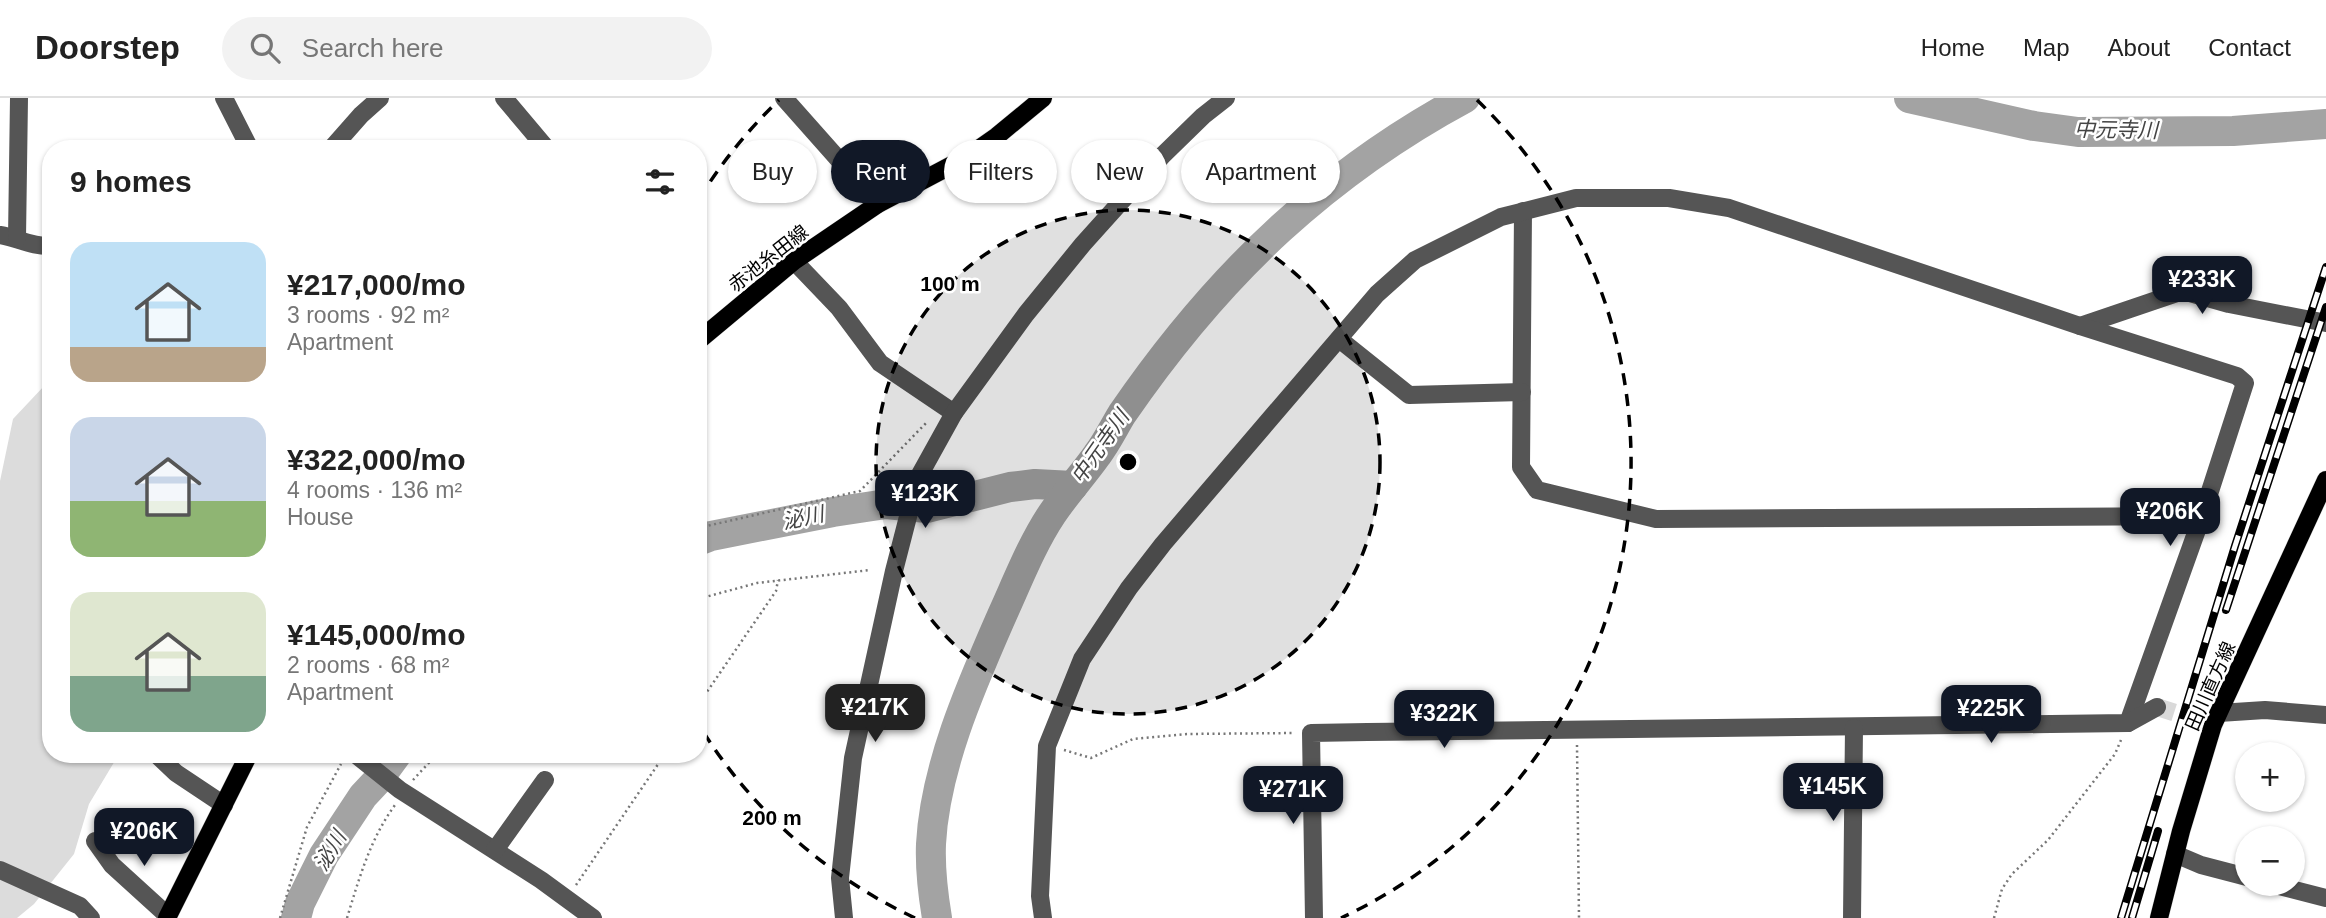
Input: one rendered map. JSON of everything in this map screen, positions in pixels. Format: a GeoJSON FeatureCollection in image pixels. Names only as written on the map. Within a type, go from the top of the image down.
{"type":"FeatureCollection","features":[{"type":"Feature","properties":{"kind":"main road","name":"赤池糸田線"},"geometry":{"type":"LineString","coordinates":[[707,334],[794,261],[878,204],[967,157],[1042,98]]}},
{"type":"Feature","properties":{"kind":"main road","name":"田川直方線"},"geometry":{"type":"LineString","coordinates":[[2159,918],[2211,720],[2326,481]]}},
{"type":"Feature","properties":{"kind":"main road"},"geometry":{"type":"LineString","coordinates":[[167,917],[245,763]]}},
{"type":"Feature","properties":{"kind":"street"},"geometry":{"type":"LineString","coordinates":[[19,98],[8,236],[36,247],[42,247]]}},
{"type":"Feature","properties":{"kind":"street"},"geometry":{"type":"LineString","coordinates":[[224,98],[245,140]]}},
{"type":"Feature","properties":{"kind":"street"},"geometry":{"type":"LineString","coordinates":[[339,140],[380,98]]}},
{"type":"Feature","properties":{"kind":"street"},"geometry":{"type":"LineString","coordinates":[[503,98],[539,140]]}},
{"type":"Feature","properties":{"kind":"street"},"geometry":{"type":"LineString","coordinates":[[784,98],[878,204]]}},
{"type":"Feature","properties":{"kind":"street"},"geometry":{"type":"LineString","coordinates":[[844,918],[840,878],[853,758],[894,571],[918,478],[948,410],[1083,244],[1163,155],[1226,98]]}},
{"type":"Feature","properties":{"kind":"street"},"geometry":{"type":"LineString","coordinates":[[1043,918],[1040,897],[1047,746],[1082,659],[1129,588],[1163,544],[1377,294],[1415,260],[1501,217],[1576,198],[1669,198],[1729,208],[2237,376],[2245,383],[2202,516],[2128,723]]}},
{"type":"Feature","properties":{"kind":"street"},"geometry":{"type":"LineString","coordinates":[[1523,211],[1521,467],[1537,490],[1656,519],[2202,516]]}},
{"type":"Feature","properties":{"kind":"street"},"geometry":{"type":"LineString","coordinates":[[794,261],[839,308],[880,363],[948,410]]}},
{"type":"Feature","properties":{"kind":"street"},"geometry":{"type":"LineString","coordinates":[[2080,326],[2183,291],[2229,304],[2326,323]]}},
{"type":"Feature","properties":{"kind":"street"},"geometry":{"type":"LineString","coordinates":[[1339,339],[1409,395],[1521,392]]}},
{"type":"Feature","properties":{"kind":"street"},"geometry":{"type":"LineString","coordinates":[[1314,918],[1311,733],[2128,723],[2157,707]]}},
{"type":"Feature","properties":{"kind":"street"},"geometry":{"type":"LineString","coordinates":[[2211,720],[2265,710],[2326,715]]}},
{"type":"Feature","properties":{"kind":"street"},"geometry":{"type":"LineString","coordinates":[[1852,918],[1854,728]]}},
{"type":"Feature","properties":{"kind":"street"},"geometry":{"type":"LineString","coordinates":[[165,763],[224,805]]}},
{"type":"Feature","properties":{"kind":"street"},"geometry":{"type":"LineString","coordinates":[[361,763],[495,850],[593,918]]}},
{"type":"Feature","properties":{"kind":"street"},"geometry":{"type":"LineString","coordinates":[[495,850],[545,780]]}},
{"type":"Feature","properties":{"kind":"street"},"geometry":{"type":"LineString","coordinates":[[95,841],[112,865],[167,917]]}},
{"type":"Feature","properties":{"kind":"street"},"geometry":{"type":"LineString","coordinates":[[2175,854],[2201,865],[2235,874]]}},
{"type":"Feature","properties":{"kind":"street"},"geometry":{"type":"LineString","coordinates":[[0,870],[80,906],[91,918]]}},
{"type":"Feature","properties":{"kind":"street"},"geometry":{"type":"LineString","coordinates":[[2305,893],[2326,898]]}},
{"type":"Feature","properties":{"kind":"path"},"geometry":{"type":"LineString","coordinates":[[707,526],[860,491],[948,410]]}},
{"type":"Feature","properties":{"kind":"path"},"geometry":{"type":"LineString","coordinates":[[707,597],[757,583],[870,570]]}},
{"type":"Feature","properties":{"kind":"path"},"geometry":{"type":"LineString","coordinates":[[707,692],[776,591],[778,580]]}},
{"type":"Feature","properties":{"kind":"path"},"geometry":{"type":"LineString","coordinates":[[1994,918],[2002,889],[2012,874],[2048,840],[2115,754],[2128,723]]}},
{"type":"Feature","properties":{"kind":"path"},"geometry":{"type":"LineString","coordinates":[[1577,728],[1579,918]]}},
{"type":"Feature","properties":{"kind":"path"},"geometry":{"type":"LineString","coordinates":[[1047,746],[1091,758],[1133,739],[1187,734],[1311,733]]}},
{"type":"Feature","properties":{"kind":"path"},"geometry":{"type":"LineString","coordinates":[[280,918],[307,827],[348,763]]}},
{"type":"Feature","properties":{"kind":"path"},"geometry":{"type":"LineString","coordinates":[[347,918],[365,861],[384,820],[402,791],[428,763]]}},
{"type":"Feature","properties":{"kind":"path"},"geometry":{"type":"LineString","coordinates":[[566,898],[659,763]]}},
{"type":"Feature","properties":{"kind":"shaded area"},"geometry":{"type":"Polygon","coordinates":[[[42,388],[42,763],[114,763],[89,804],[74,854],[34,904],[17,918],[0,918],[0,481],[13,419],[42,388]]]}},
{"type":"Feature","properties":{"kind":"waterway","name":"中元寺川"},"geometry":{"type":"LineString","coordinates":[[937,918],[931,844],[934,815],[947,755],[991,640],[1032,550],[1052,514],[1101,450],[1122,414],[1176,341],[1258,250],[1301,210],[1345,175],[1416,126],[1465,98]]}},
{"type":"Feature","properties":{"kind":"waterway","name":"中元寺川"},"geometry":{"type":"LineString","coordinates":[[1909,98],[2034,126],[2078,132],[2233,131],[2326,124]]}},
{"type":"Feature","properties":{"kind":"waterway","name":"泌川"},"geometry":{"type":"LineString","coordinates":[[707,538],[886,504],[927,508],[1010,487],[1035,484],[1073,486]]}},
{"type":"Feature","properties":{"kind":"waterway","name":"泌川"},"geometry":{"type":"LineString","coordinates":[[296,918],[300,903],[324,855],[363,796],[390,763]]}},
{"type":"Feature","properties":{"kind":"waterway"},"geometry":{"type":"LineString","coordinates":[[300,909],[305,918]]}},
{"type":"Feature","properties":{"kind":"tunnel"},"geometry":{"type":"LineString","coordinates":[[2157,707],[2201,721]]}},
{"type":"Feature","properties":{"kind":"railway"},"geometry":{"type":"LineString","coordinates":[[2121,918],[2235,546],[2326,267]]}},
{"type":"Feature","properties":{"kind":"railway"},"geometry":{"type":"LineString","coordinates":[[2226,610],[2326,307]]}},
{"type":"Feature","properties":{"kind":"railway"},"geometry":{"type":"LineString","coordinates":[[2132,918],[2158,831]]}}]}
